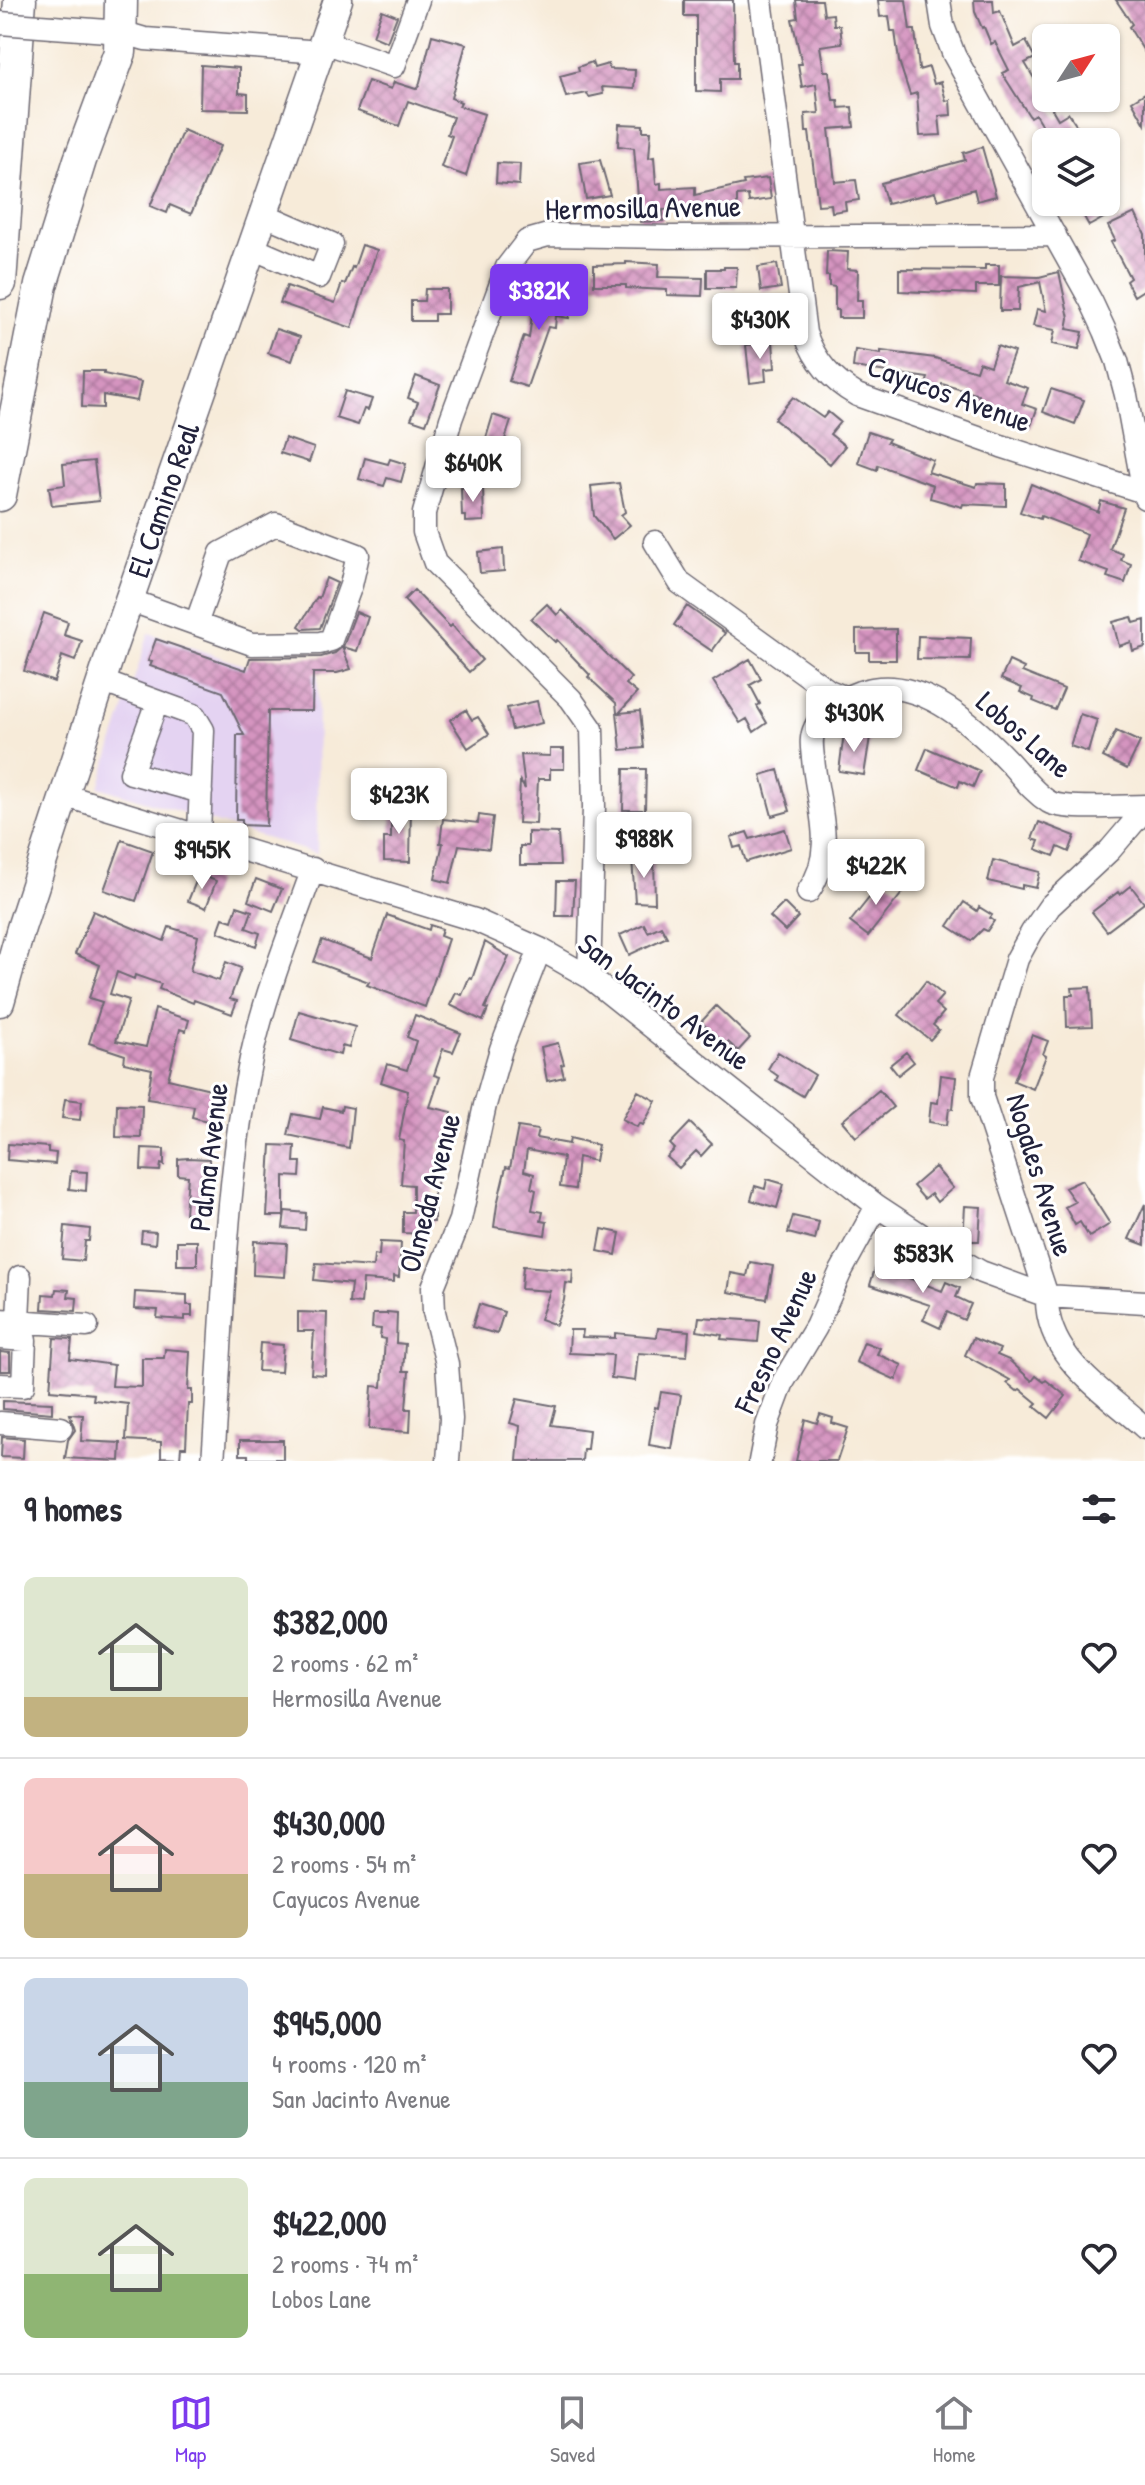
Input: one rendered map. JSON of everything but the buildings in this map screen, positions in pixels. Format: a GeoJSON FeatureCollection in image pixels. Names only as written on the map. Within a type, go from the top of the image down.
{"type":"FeatureCollection","features":[{"type":"Feature","properties":{"kind":"highway"},"geometry":{"type":"LineString","coordinates":[[0,283],[20,0]]}},
{"type":"Feature","properties":{"kind":"highway"},"geometry":{"type":"LineString","coordinates":[[0,495],[45,271],[80,160],[120,52],[121,0]]}},
{"type":"Feature","properties":{"kind":"main road","name":"El Camino Real"},"geometry":{"type":"LineString","coordinates":[[0,1002],[101,681],[338,0]]}},
{"type":"Feature","properties":{"kind":"street"},"geometry":{"type":"LineString","coordinates":[[0,23],[121,32],[145,39],[323,45],[394,66],[418,0]]}},
{"type":"Feature","properties":{"kind":"street","name":"Cayucos Avenue"},"geometry":{"type":"LineString","coordinates":[[761,0],[805,333],[819,363],[842,387],[857,395],[1144,495]]}},
{"type":"Feature","properties":{"kind":"street"},"geometry":{"type":"LineString","coordinates":[[939,0],[943,26],[954,55],[1091,301],[1117,361],[1144,495]]}},
{"type":"Feature","properties":{"kind":"street"},"geometry":{"type":"LineString","coordinates":[[252,248],[319,277],[332,244],[263,214]]}},
{"type":"Feature","properties":{"kind":"street","name":"Hermosilla Avenue"},"geometry":{"type":"LineString","coordinates":[[589,977],[594,807],[592,729],[571,699],[435,563],[424,532],[424,513],[451,419],[500,280],[515,255],[527,241],[548,235],[1055,235]]}},
{"type":"Feature","properties":{"kind":"street"},"geometry":{"type":"LineString","coordinates":[[129,600],[196,624],[252,644],[320,643],[331,640],[351,585],[358,555],[276,524],[221,553],[196,624]]}},
{"type":"Feature","properties":{"kind":"street"},"geometry":{"type":"LineString","coordinates":[[655,542],[680,583],[829,691],[844,697]]}},
{"type":"Feature","properties":{"kind":"street"},"geometry":{"type":"LineString","coordinates":[[101,681],[194,715],[203,730],[199,835]]}},
{"type":"Feature","properties":{"kind":"street","name":"Lobos Lane"},"geometry":{"type":"LineString","coordinates":[[844,697],[867,690],[896,687],[931,699],[988,740],[1029,786],[1052,804],[1145,807]]}},
{"type":"Feature","properties":{"kind":"street"},"geometry":{"type":"LineString","coordinates":[[808,892],[821,871],[826,845],[816,792],[811,738],[830,706],[844,697]]}},
{"type":"Feature","properties":{"kind":"street"},"geometry":{"type":"LineString","coordinates":[[157,702],[131,773],[201,792]]}},
{"type":"Feature","properties":{"kind":"street","name":"San Jacinto Avenue"},"geometry":{"type":"LineString","coordinates":[[63,795],[475,920],[540,949],[589,977],[877,1206],[981,1272],[1047,1296],[1145,1302]]}},
{"type":"Feature","properties":{"kind":"street","name":"Nogales Avenue"},"geometry":{"type":"LineString","coordinates":[[1145,807],[1110,850],[1050,906],[1032,932],[1017,959],[982,1077],[982,1097],[1047,1296],[1050,1326],[1065,1355],[1145,1428]]}},
{"type":"Feature","properties":{"kind":"street","name":"Palma Avenue"},"geometry":{"type":"LineString","coordinates":[[213,1461],[231,1204],[242,1111],[267,1002],[313,869]]}},
{"type":"Feature","properties":{"kind":"street","name":"Olmeda Avenue"},"geometry":{"type":"LineString","coordinates":[[448,1461],[451,1419],[447,1364],[434,1312],[433,1287],[460,1220],[485,1105],[501,1049],[540,949]]}},
{"type":"Feature","properties":{"kind":"street","name":"Fresno Avenue"},"geometry":{"type":"LineString","coordinates":[[760,1461],[767,1425],[783,1382],[816,1327],[840,1273],[877,1206]]}},
{"type":"Feature","properties":{"kind":"street"},"geometry":{"type":"LineString","coordinates":[[20,1277],[9,1320],[87,1326]]}},
{"type":"Feature","properties":{"kind":"street"},"geometry":{"type":"LineString","coordinates":[[0,1338],[25,1340],[23,1386],[0,1385]]}},
{"type":"Feature","properties":{"kind":"street"},"geometry":{"type":"LineString","coordinates":[[0,1423],[61,1428]]}},
{"type":"Feature","properties":{"kind":"shaded area"},"geometry":{"type":"Polygon","coordinates":[[[149,633],[264,672],[318,674],[317,854],[99,787],[149,633]]]}}]}
